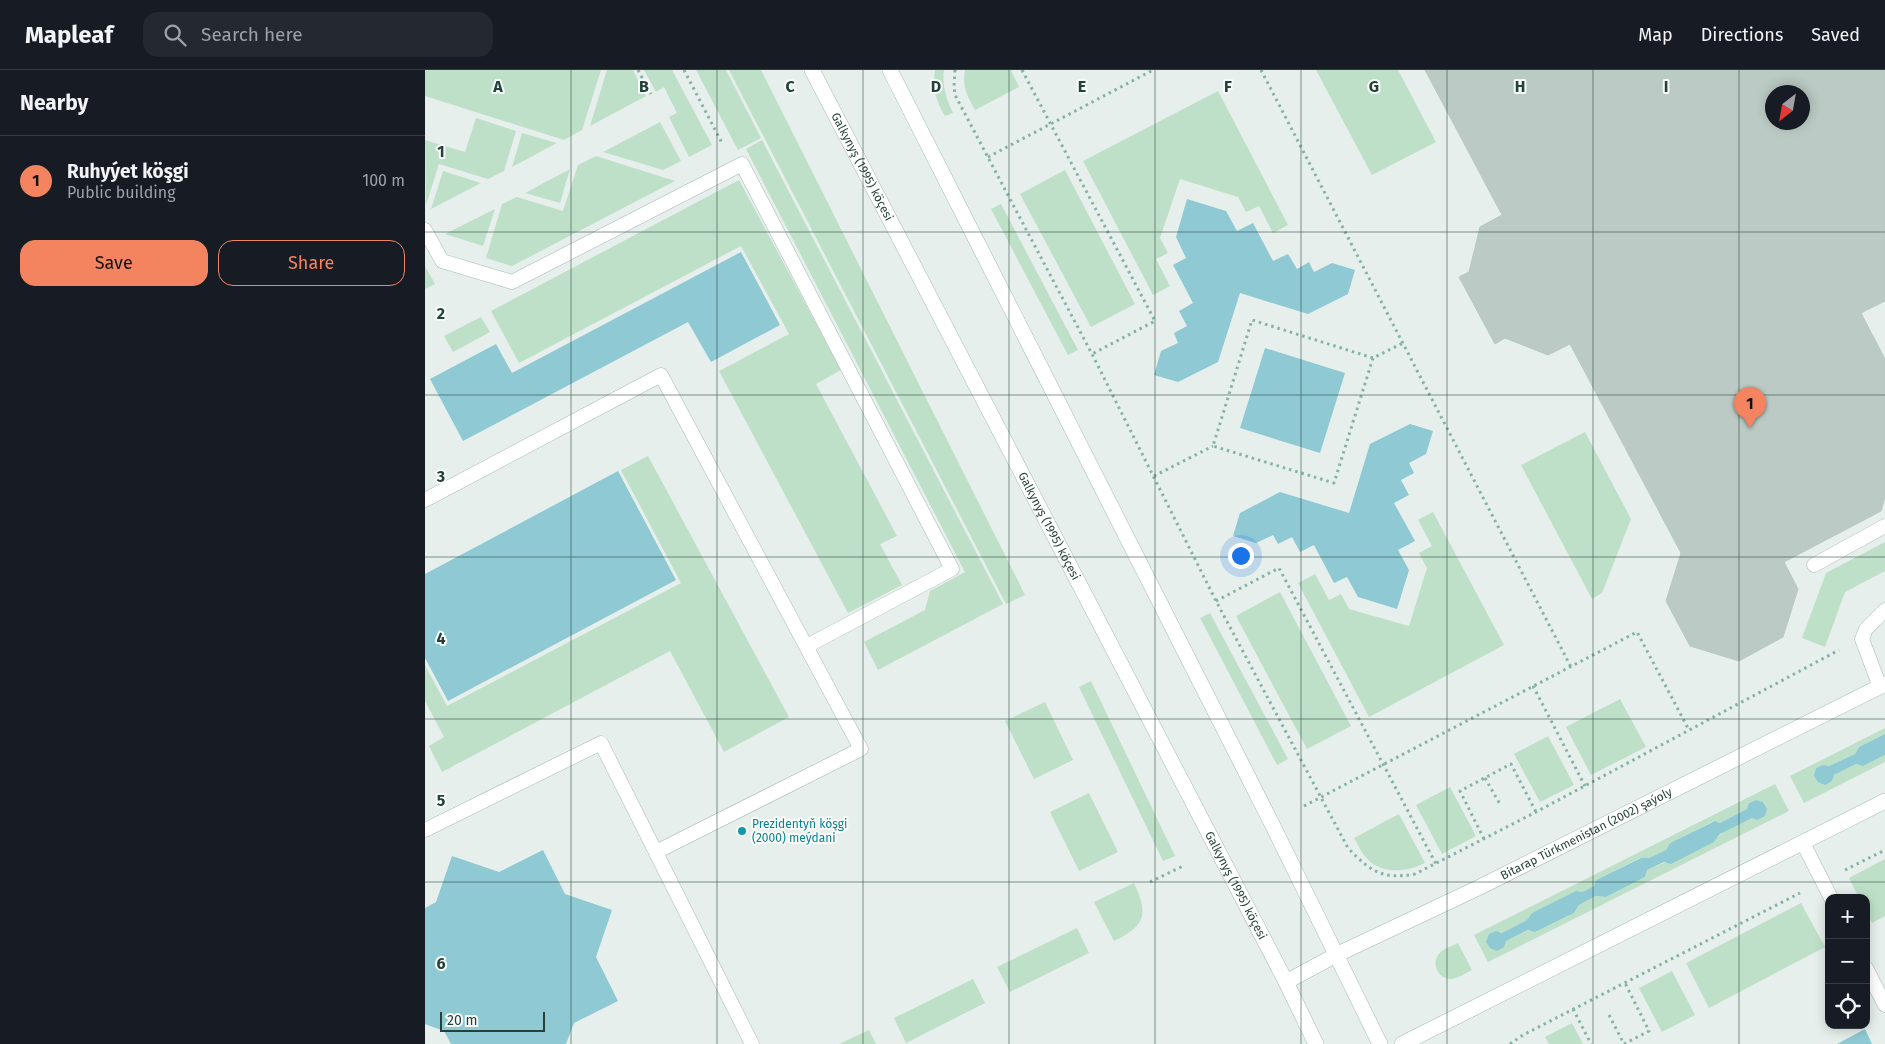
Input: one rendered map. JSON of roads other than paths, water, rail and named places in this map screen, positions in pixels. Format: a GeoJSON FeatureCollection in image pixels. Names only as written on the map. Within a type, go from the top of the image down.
{"type":"FeatureCollection","features":[{"type":"Feature","properties":{"kind":"main road"},"geometry":{"type":"LineString","coordinates":[[890,70],[1267,814],[1380,1044]]}},
{"type":"Feature","properties":{"kind":"main road","name":"Galkynyş (1995) köçesi"},"geometry":{"type":"LineString","coordinates":[[818,72],[1286,982],[1315,1044]]}},
{"type":"Feature","properties":{"kind":"main road","name":"Bitarap Türkmenistan (2002) şaýoly"},"geometry":{"type":"LineString","coordinates":[[1286,982],[1336,955],[1480,888],[1883,686]]}},
{"type":"Feature","properties":{"kind":"main road"},"geometry":{"type":"LineString","coordinates":[[1402,1044],[1885,801]]}},
{"type":"Feature","properties":{"kind":"lane"},"geometry":{"type":"LineString","coordinates":[[425,230],[442,261],[512,282],[742,164],[952,569],[807,646]]}},
{"type":"Feature","properties":{"kind":"lane"},"geometry":{"type":"LineString","coordinates":[[425,500],[661,374],[861,749],[656,852]]}},
{"type":"Feature","properties":{"kind":"lane"},"geometry":{"type":"LineString","coordinates":[[1814,565],[1885,526]]}},
{"type":"Feature","properties":{"kind":"lane"},"geometry":{"type":"LineString","coordinates":[[1883,686],[1862,639],[1866,629],[1885,610]]}},
{"type":"Feature","properties":{"kind":"lane"},"geometry":{"type":"LineString","coordinates":[[425,830],[601,743],[752,1044]]}},
{"type":"Feature","properties":{"kind":"lane"},"geometry":{"type":"LineString","coordinates":[[1803,842],[1829,894]]}},
{"type":"Feature","properties":{"kind":"lane"},"geometry":{"type":"LineString","coordinates":[[1870,976],[1885,1005]]}},
{"type":"Feature","properties":{"kind":"water"},"geometry":{"type":"Polygon","coordinates":[[[1187,199],[1226,211],[1237,231],[1253,223],[1273,261],[1288,254],[1297,269],[1309,262],[1314,272],[1332,263],[1355,270],[1348,294],[1308,314],[1240,293],[1218,362],[1178,382],[1154,375],[1161,351],[1178,343],[1174,333],[1187,326],[1179,311],[1193,303],[1173,265],[1186,258],[1176,237],[1187,199]]]}},
{"type":"Feature","properties":{"kind":"water"},"geometry":{"type":"Polygon","coordinates":[[[741,252],[780,325],[711,362],[688,322],[463,441],[430,379],[496,344],[512,373],[741,252]]]}},
{"type":"Feature","properties":{"kind":"water"},"geometry":{"type":"Polygon","coordinates":[[[1265,348],[1345,373],[1320,453],[1240,428],[1265,348]]]}},
{"type":"Feature","properties":{"kind":"water"},"geometry":{"type":"Polygon","coordinates":[[[1410,424],[1433,431],[1426,454],[1409,463],[1414,473],[1401,480],[1409,495],[1394,503],[1415,541],[1398,550],[1409,570],[1397,609],[1358,597],[1347,577],[1334,583],[1314,545],[1300,552],[1292,537],[1278,544],[1273,535],[1256,543],[1233,536],[1240,513],[1280,492],[1349,513],[1370,444],[1410,424]]]}},
{"type":"Feature","properties":{"kind":"water"},"geometry":{"type":"Polygon","coordinates":[[[618,471],[676,580],[448,701],[425,658],[425,574],[618,471]]]}},
{"type":"Feature","properties":{"kind":"water"},"geometry":{"type":"Polygon","coordinates":[[[1885,734],[1885,755],[1863,766],[1856,764],[1834,775],[1832,781],[1825,785],[1818,782],[1814,776],[1816,768],[1823,765],[1829,766],[1855,754],[1859,747],[1885,734]]]}},
{"type":"Feature","properties":{"kind":"water"},"geometry":{"type":"Polygon","coordinates":[[[1756,800],[1763,802],[1767,809],[1765,816],[1757,820],[1752,818],[1720,834],[1714,842],[1671,864],[1664,862],[1647,870],[1645,877],[1606,897],[1596,896],[1579,905],[1574,913],[1535,932],[1528,930],[1506,941],[1504,947],[1497,951],[1490,948],[1486,942],[1489,934],[1496,931],[1502,933],[1527,920],[1532,913],[1576,891],[1582,892],[1594,886],[1596,880],[1641,858],[1649,858],[1666,850],[1670,843],[1715,821],[1720,823],[1747,809],[1749,803],[1756,800]]]}},
{"type":"Feature","properties":{"kind":"water"},"geometry":{"type":"Polygon","coordinates":[[[543,850],[565,894],[612,910],[596,957],[618,1001],[574,1023],[566,1044],[451,1044],[444,1031],[425,1024],[425,908],[436,902],[452,856],[499,872],[543,850]]]}},
{"type":"Feature","properties":{"kind":"water"},"geometry":{"type":"Polygon","coordinates":[[[1865,1029],[1872,1044],[1837,1044],[1865,1029]]]}},
{"type":"Feature","properties":{"kind":"place","name":"Ruhyýet köşgi"},"geometry":{"type":"Point","coordinates":[1750,428]}},
{"type":"Feature","properties":{"kind":"place","name":"Prezidentyň köşgi (2000) meýdani"},"geometry":{"type":"Point","coordinates":[742,831]}}]}
